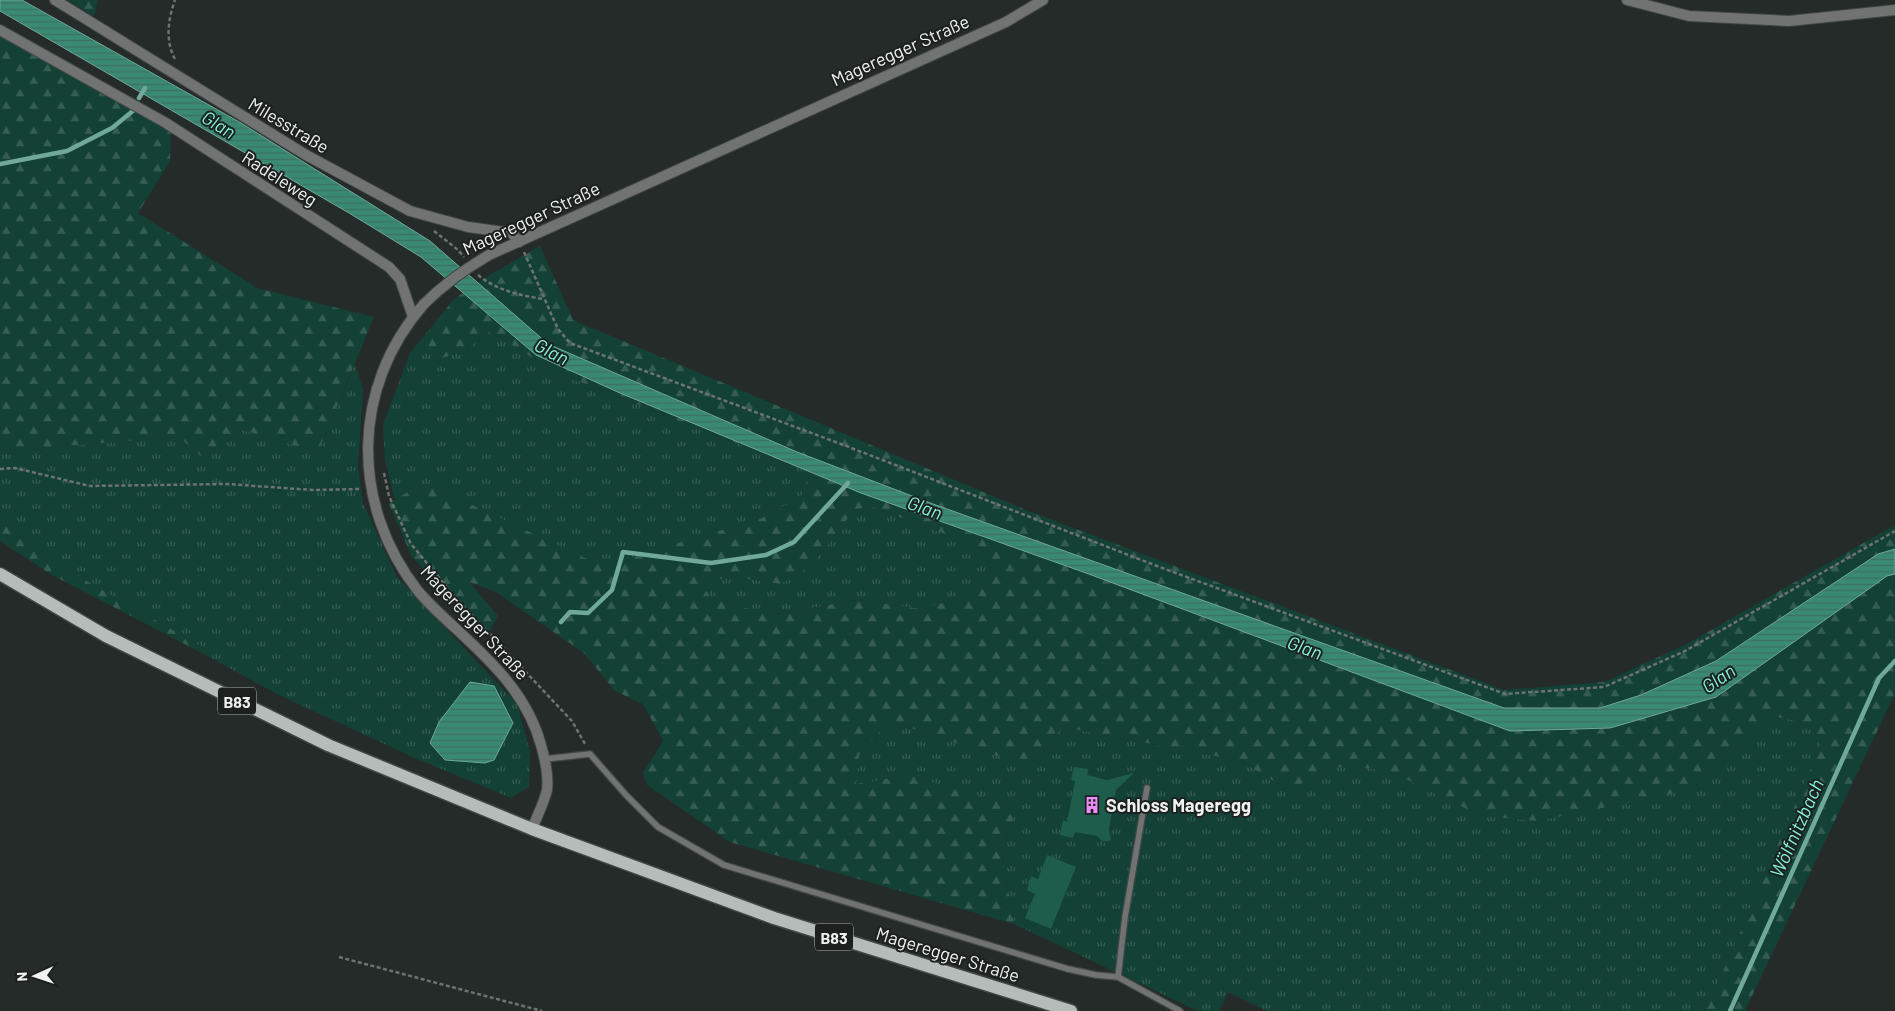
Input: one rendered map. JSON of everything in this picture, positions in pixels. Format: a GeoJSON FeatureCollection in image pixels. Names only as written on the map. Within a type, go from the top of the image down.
{"type":"FeatureCollection","features":[{"type":"Feature","properties":{"kind":"main road","name":"Mageregger Straße"},"geometry":{"type":"LineString","coordinates":[[0,574],[106,636],[328,745],[532,828],[774,918],[1071,1011]]}},
{"type":"Feature","properties":{"kind":"street","name":"Milesstraße"},"geometry":{"type":"LineString","coordinates":[[54,0],[306,155],[416,214],[468,227],[512,233],[520,244]]}},
{"type":"Feature","properties":{"kind":"street","name":"Mageregger Straße"},"geometry":{"type":"LineString","coordinates":[[532,828],[544,802],[547,790],[545,760],[533,720],[514,687],[420,593],[404,570],[382,527],[372,489],[368,430],[376,388],[392,350],[413,317],[438,290],[460,272],[489,255],[520,244],[1006,22],[1042,0]]}},
{"type":"Feature","properties":{"kind":"street"},"geometry":{"type":"LineString","coordinates":[[1627,0],[1689,16],[1789,21],[1895,10]]}},
{"type":"Feature","properties":{"kind":"street","name":"Radeleweg"},"geometry":{"type":"LineString","coordinates":[[0,30],[166,124],[389,267],[400,279],[413,317]]}},
{"type":"Feature","properties":{"kind":"lane"},"geometry":{"type":"LineString","coordinates":[[545,760],[590,754],[626,795],[658,827],[724,865],[1068,969],[1096,975],[1118,977],[1180,1011]]}},
{"type":"Feature","properties":{"kind":"lane"},"geometry":{"type":"LineString","coordinates":[[1118,977],[1125,917],[1147,788]]}},
{"type":"Feature","properties":{"kind":"path"},"geometry":{"type":"LineString","coordinates":[[175,0],[169,15],[169,48],[186,80]]}},
{"type":"Feature","properties":{"kind":"path"},"geometry":{"type":"LineString","coordinates":[[416,214],[424,224],[458,250]]}},
{"type":"Feature","properties":{"kind":"path"},"geometry":{"type":"LineString","coordinates":[[520,244],[558,329],[570,343],[1157,566],[1505,694],[1604,687],[1685,651],[1895,531]]}},
{"type":"Feature","properties":{"kind":"path"},"geometry":{"type":"LineString","coordinates":[[492,284],[522,296],[544,299]]}},
{"type":"Feature","properties":{"kind":"path"},"geometry":{"type":"LineString","coordinates":[[0,469],[16,468],[90,486],[227,484],[313,490],[372,489]]}},
{"type":"Feature","properties":{"kind":"path"},"geometry":{"type":"LineString","coordinates":[[383,470],[390,496],[410,544],[456,598],[572,721],[590,754]]}},
{"type":"Feature","properties":{"kind":"path"},"geometry":{"type":"LineString","coordinates":[[338,957],[542,1011]]}},
{"type":"Feature","properties":{"kind":"green space"},"geometry":{"type":"Polygon","coordinates":[[[67,0],[98,0],[94,16],[67,0]]]}},
{"type":"Feature","properties":{"kind":"green space"},"geometry":{"type":"Polygon","coordinates":[[[0,36],[171,131],[170,161],[138,213],[257,288],[374,317],[318,452],[242,430],[202,457],[179,437],[0,451],[0,36]]]}},
{"type":"Feature","properties":{"kind":"green space"},"geometry":{"type":"Polygon","coordinates":[[[540,246],[573,320],[1031,512],[1504,690],[1604,682],[1685,645],[1895,525],[1895,693],[1745,1011],[1706,1011],[1821,745],[1813,724],[1777,717],[1691,790],[1537,821],[1481,816],[1385,769],[1328,767],[1290,791],[1241,761],[1063,727],[1027,766],[889,721],[859,755],[856,784],[908,775],[1017,806],[1002,855],[1014,924],[730,842],[647,785],[643,773],[663,741],[643,704],[615,691],[584,653],[494,591],[469,582],[498,616],[487,635],[412,557],[389,504],[406,493],[434,487],[602,566],[762,518],[801,497],[810,472],[555,372],[490,331],[471,346],[438,360],[424,338],[454,299],[491,274],[540,246]],[[870,506],[854,510],[812,565],[781,584],[729,576],[704,585],[709,598],[771,615],[857,600],[922,609],[973,594],[991,567],[980,547],[870,506]]]}},
{"type":"Feature","properties":{"kind":"green space"},"geometry":{"type":"Polygon","coordinates":[[[454,299],[424,338],[471,346],[490,331],[555,372],[810,472],[801,497],[762,518],[602,567],[434,487],[406,493],[395,500],[385,461],[383,425],[410,353],[454,299]]]}},
{"type":"Feature","properties":{"kind":"green space"},"geometry":{"type":"Polygon","coordinates":[[[355,364],[363,389],[358,468],[363,503],[397,577],[517,704],[530,752],[529,787],[511,798],[408,755],[279,695],[200,652],[204,648],[78,576],[0,522],[0,451],[179,437],[202,457],[242,430],[318,452],[355,364]]]}},
{"type":"Feature","properties":{"kind":"green space"},"geometry":{"type":"Polygon","coordinates":[[[870,506],[980,547],[991,567],[973,594],[922,609],[857,600],[770,615],[709,598],[703,585],[729,576],[781,583],[812,565],[854,510],[870,506]]]}},
{"type":"Feature","properties":{"kind":"green space"},"geometry":{"type":"Polygon","coordinates":[[[0,522],[78,576],[204,648],[200,652],[52,575],[0,541],[0,522]]]}},
{"type":"Feature","properties":{"kind":"green space"},"geometry":{"type":"Polygon","coordinates":[[[1777,717],[1814,724],[1821,745],[1706,1011],[1267,1011],[1228,992],[1219,1011],[1198,1011],[1014,924],[1002,855],[1017,806],[855,784],[859,755],[889,721],[1027,766],[1063,727],[1241,761],[1290,791],[1328,767],[1385,769],[1481,816],[1691,790],[1777,717]]]}},
{"type":"Feature","properties":{"kind":"water","name":"Glan"},"geometry":{"type":"Polygon","coordinates":[[[0,0],[22,0],[241,123],[430,241],[548,344],[797,452],[933,504],[1504,708],[1600,708],[1641,695],[1716,661],[1878,554],[1895,549],[1895,574],[1887,576],[1716,697],[1610,728],[1510,731],[1086,573],[861,493],[620,393],[536,355],[421,257],[349,213],[0,11],[0,0]]]}},
{"type":"Feature","properties":{"kind":"water"},"geometry":{"type":"Polygon","coordinates":[[[470,682],[494,686],[513,723],[494,760],[485,763],[445,760],[430,743],[439,722],[470,682]]]}},
{"type":"Feature","properties":{"kind":"building","name":"Schloss Mageregg"},"geometry":{"type":"Polygon","coordinates":[[[1074,767],[1088,769],[1087,775],[1107,780],[1134,773],[1116,790],[1109,829],[1111,841],[1102,841],[1097,836],[1075,832],[1073,838],[1060,835],[1063,820],[1067,822],[1075,781],[1071,780],[1074,767]]]}},
{"type":"Feature","properties":{"kind":"building"},"geometry":{"type":"Polygon","coordinates":[[[1047,855],[1076,867],[1051,929],[1025,918],[1035,894],[1027,890],[1031,876],[1038,879],[1047,855]]]}},
{"type":"Feature","properties":{"kind":"waterway"},"geometry":{"type":"LineString","coordinates":[[139,98],[145,88]]}},
{"type":"Feature","properties":{"kind":"waterway"},"geometry":{"type":"LineString","coordinates":[[0,164],[67,151],[112,128],[134,110]]}},
{"type":"Feature","properties":{"kind":"waterway"},"geometry":{"type":"LineString","coordinates":[[561,622],[570,612],[588,613],[612,590],[623,552],[711,563],[766,555],[794,542],[848,483]]}},
{"type":"Feature","properties":{"kind":"waterway","name":"Wölfnitzbach"},"geometry":{"type":"LineString","coordinates":[[1730,1011],[1879,678],[1895,661]]}},
{"type":"Feature","properties":{"kind":"place","name":"Schloss Mageregg"},"geometry":{"type":"Point","coordinates":[1092,805]}}]}
